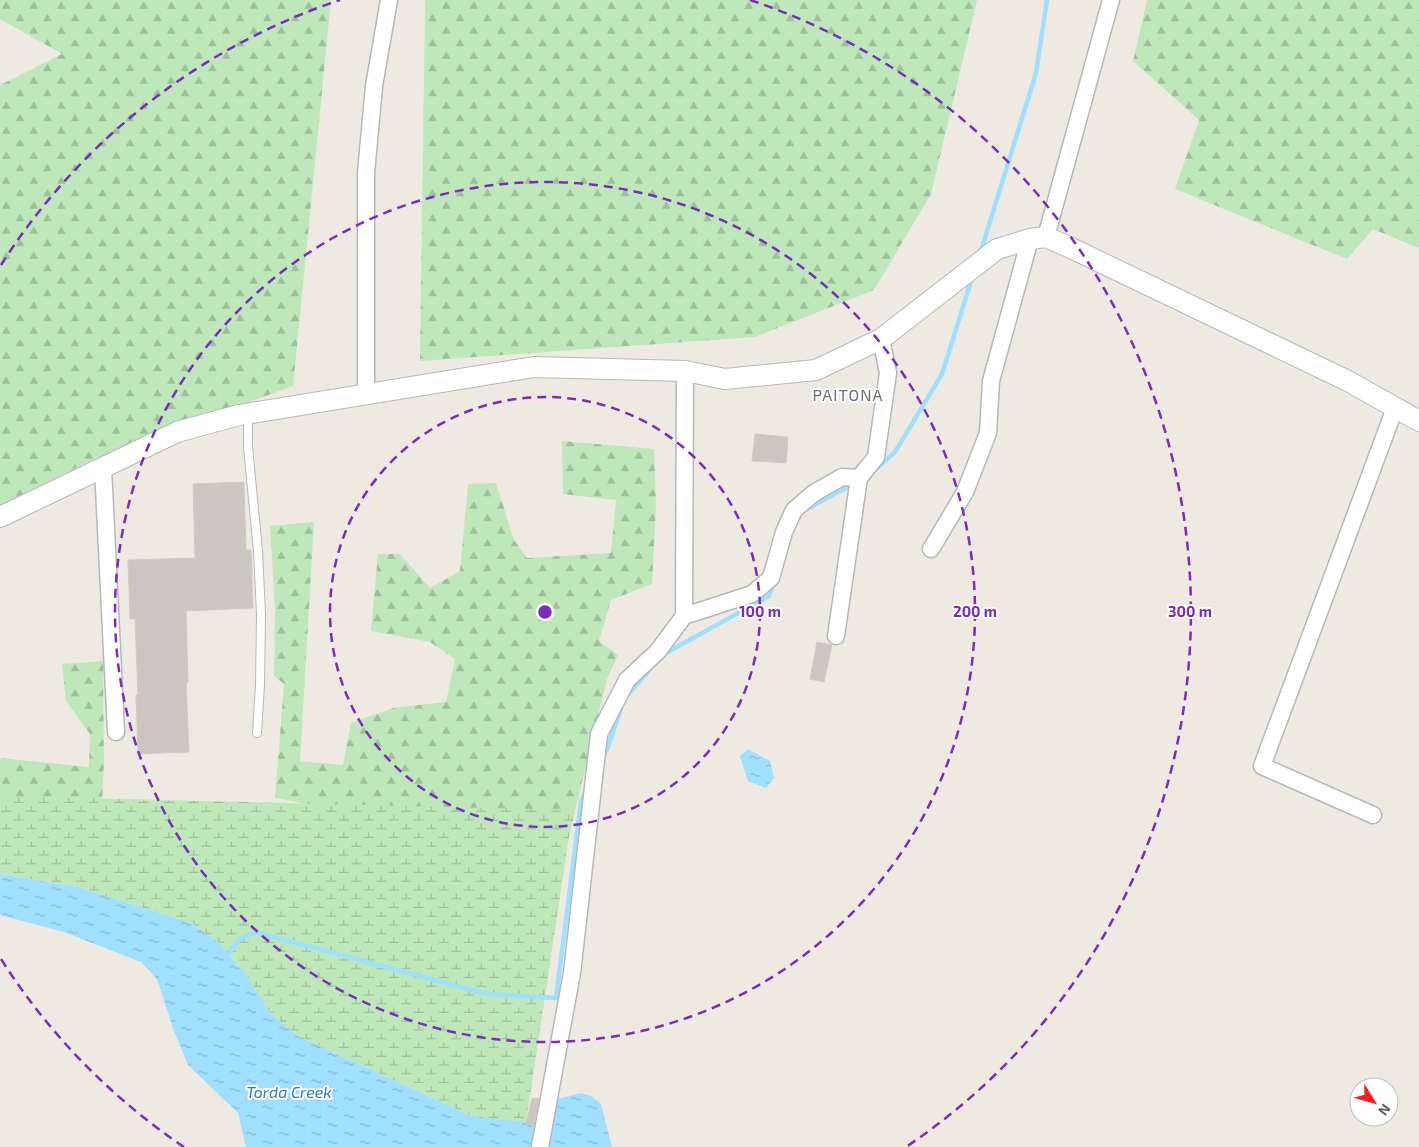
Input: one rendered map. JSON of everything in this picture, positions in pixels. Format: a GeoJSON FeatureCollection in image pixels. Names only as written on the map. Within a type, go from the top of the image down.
{"type":"FeatureCollection","features":[{"type":"Feature","properties":{"kind":"street"},"geometry":{"type":"LineString","coordinates":[[366,394],[366,173],[374,86],[389,0]]}},
{"type":"Feature","properties":{"kind":"street"},"geometry":{"type":"LineString","coordinates":[[931,549],[965,492],[988,433],[991,381],[1038,238],[1111,0]]}},
{"type":"Feature","properties":{"kind":"street"},"geometry":{"type":"LineString","coordinates":[[0,517],[177,432],[239,415],[534,367],[685,372],[724,379],[816,370],[881,339],[996,249],[1038,238],[1071,248],[1348,381],[1419,421]]}},
{"type":"Feature","properties":{"kind":"street"},"geometry":{"type":"LineString","coordinates":[[836,636],[859,478],[876,457],[888,373],[881,339]]}},
{"type":"Feature","properties":{"kind":"street"},"geometry":{"type":"LineString","coordinates":[[684,616],[685,372]]}},
{"type":"Feature","properties":{"kind":"street"},"geometry":{"type":"LineString","coordinates":[[1373,815],[1262,766],[1396,408]]}},
{"type":"Feature","properties":{"kind":"street"},"geometry":{"type":"LineString","coordinates":[[103,468],[116,732]]}},
{"type":"Feature","properties":{"kind":"street"},"geometry":{"type":"LineString","coordinates":[[540,1147],[572,974],[599,734],[627,680],[658,651],[684,616],[752,594],[771,578],[784,532],[794,510],[814,493],[842,477],[859,478]]}},
{"type":"Feature","properties":{"kind":"lane"},"geometry":{"type":"LineString","coordinates":[[248,414],[248,447],[258,551],[261,614],[257,734]]}},
{"type":"Feature","properties":{"kind":"green space"},"geometry":{"type":"Polygon","coordinates":[[[0,0],[331,0],[293,386],[94,459],[0,505],[0,85],[62,54],[0,19],[0,0]]]}},
{"type":"Feature","properties":{"kind":"green space"},"geometry":{"type":"Polygon","coordinates":[[[425,0],[977,0],[931,194],[874,290],[755,337],[420,361],[425,0]]]}},
{"type":"Feature","properties":{"kind":"green space"},"geometry":{"type":"Polygon","coordinates":[[[1147,0],[1419,0],[1419,248],[1373,229],[1347,259],[1175,189],[1199,120],[1133,61],[1147,0]]]}},
{"type":"Feature","properties":{"kind":"green space"},"geometry":{"type":"Polygon","coordinates":[[[562,441],[654,449],[656,505],[652,584],[611,600],[599,641],[618,655],[607,679],[565,852],[275,798],[284,684],[274,676],[275,608],[270,526],[314,522],[300,761],[343,765],[351,723],[393,708],[446,702],[455,659],[430,642],[371,631],[378,554],[400,554],[430,588],[460,571],[468,484],[496,483],[514,540],[527,558],[611,553],[616,500],[563,494],[562,441]]]}},
{"type":"Feature","properties":{"kind":"green space"},"geometry":{"type":"Polygon","coordinates":[[[103,661],[104,762],[102,802],[0,804],[0,758],[89,767],[90,734],[66,701],[62,664],[103,661]]]}},
{"type":"Feature","properties":{"kind":"green space"},"geometry":{"type":"Polygon","coordinates":[[[0,796],[573,810],[526,1123],[471,1116],[298,1036],[271,1014],[246,975],[219,943],[193,924],[78,887],[0,874],[0,796]]]}},
{"type":"Feature","properties":{"kind":"water"},"geometry":{"type":"Polygon","coordinates":[[[748,749],[770,761],[774,778],[766,788],[748,781],[740,756],[748,749]]]}},
{"type":"Feature","properties":{"kind":"water","name":"Torda Creek"},"geometry":{"type":"Polygon","coordinates":[[[0,874],[78,887],[193,924],[219,943],[246,975],[271,1014],[298,1036],[471,1116],[550,1125],[558,1099],[581,1093],[591,1096],[601,1104],[612,1147],[246,1147],[238,1113],[188,1065],[174,1031],[157,979],[141,962],[64,932],[0,915],[0,874]]]}},
{"type":"Feature","properties":{"kind":"building"},"geometry":{"type":"Polygon","coordinates":[[[755,434],[788,437],[786,463],[752,461],[755,434]]]}},
{"type":"Feature","properties":{"kind":"building"},"geometry":{"type":"Polygon","coordinates":[[[244,482],[246,550],[251,550],[253,608],[186,611],[188,682],[186,682],[189,752],[138,754],[135,619],[130,619],[128,560],[195,558],[193,484],[244,482]]]}},
{"type":"Feature","properties":{"kind":"building"},"geometry":{"type":"Polygon","coordinates":[[[817,642],[832,645],[824,682],[810,679],[817,642]]]}},
{"type":"Feature","properties":{"kind":"building"},"geometry":{"type":"Polygon","coordinates":[[[532,1098],[539,1099],[534,1125],[526,1124],[532,1098]]]}},
{"type":"Feature","properties":{"kind":"waterway"},"geometry":{"type":"LineString","coordinates":[[980,254],[1036,73],[1047,0]]}},
{"type":"Feature","properties":{"kind":"waterway"},"geometry":{"type":"LineString","coordinates":[[876,469],[895,452],[942,374],[972,278]]}},
{"type":"Feature","properties":{"kind":"waterway"},"geometry":{"type":"LineString","coordinates":[[805,510],[853,484]]}},
{"type":"Feature","properties":{"kind":"waterway"},"geometry":{"type":"LineString","coordinates":[[664,654],[769,596],[773,584]]}},
{"type":"Feature","properties":{"kind":"waterway"},"geometry":{"type":"LineString","coordinates":[[626,697],[652,667]]}},
{"type":"Feature","properties":{"kind":"waterway"},"geometry":{"type":"LineString","coordinates":[[603,757],[621,708]]}},
{"type":"Feature","properties":{"kind":"waterway"},"geometry":{"type":"LineString","coordinates":[[224,956],[228,954],[241,938],[255,932],[487,994],[556,998],[581,802],[586,791]]}},
{"type":"Feature","properties":{"kind":"district","name":"PAITONA"},"geometry":{"type":"Point","coordinates":[848,395]}}]}
